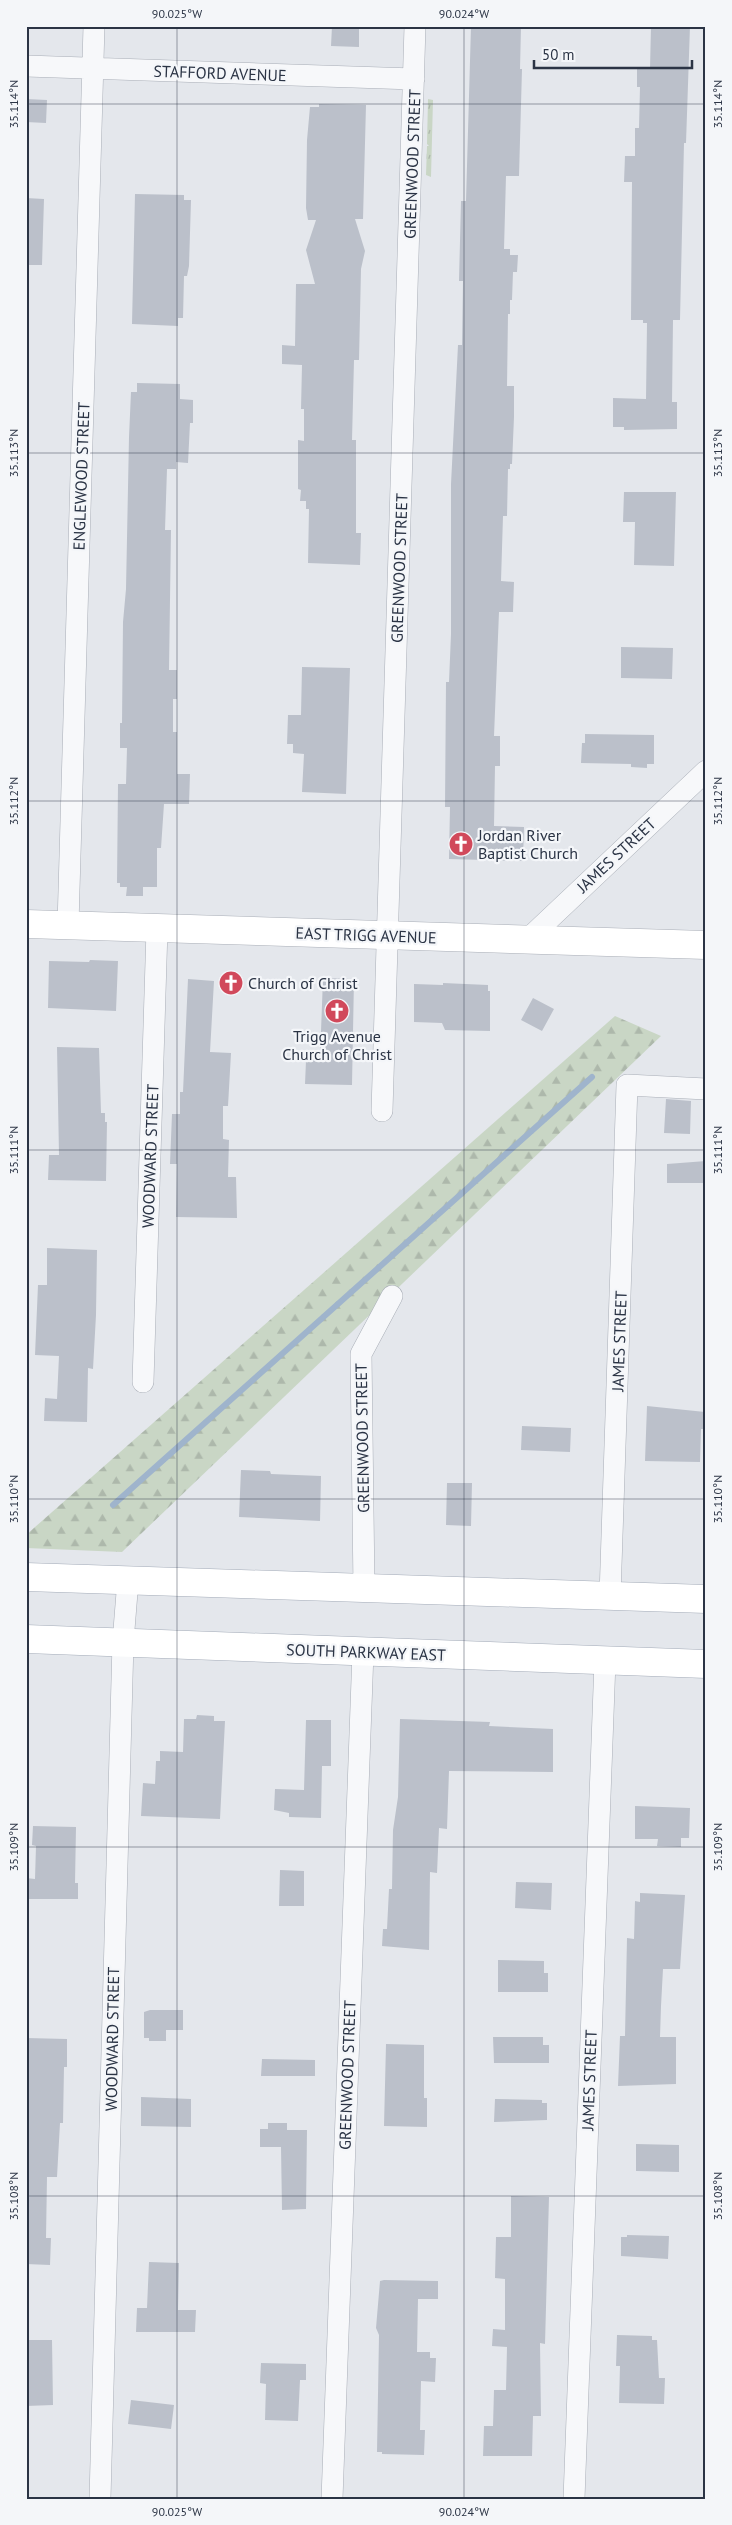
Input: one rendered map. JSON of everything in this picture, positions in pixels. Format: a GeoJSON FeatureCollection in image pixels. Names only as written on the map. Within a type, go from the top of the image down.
{"type":"FeatureCollection","features":[{"type":"Feature","properties":{"kind":"main road","name":"EAST TRIGG AVENUE"},"geometry":{"type":"LineString","coordinates":[[26,924],[706,945]]}},
{"type":"Feature","properties":{"kind":"main road"},"geometry":{"type":"LineString","coordinates":[[26,1577],[706,1599]]}},
{"type":"Feature","properties":{"kind":"main road","name":"SOUTH PARKWAY EAST"},"geometry":{"type":"LineString","coordinates":[[26,1639],[706,1664]]}},
{"type":"Feature","properties":{"kind":"street","name":"ENGLEWOOD STREET"},"geometry":{"type":"LineString","coordinates":[[68,925],[94,26]]}},
{"type":"Feature","properties":{"kind":"street","name":"GREENWOOD STREET"},"geometry":{"type":"LineString","coordinates":[[382,1111],[415,26]]}},
{"type":"Feature","properties":{"kind":"street","name":"STAFFORD AVENUE"},"geometry":{"type":"LineString","coordinates":[[26,66],[414,79]]}},
{"type":"Feature","properties":{"kind":"street","name":"JAMES STREET"},"geometry":{"type":"LineString","coordinates":[[526,940],[706,771]]}},
{"type":"Feature","properties":{"kind":"street","name":"WOODWARD STREET"},"geometry":{"type":"LineString","coordinates":[[143,1382],[157,929]]}},
{"type":"Feature","properties":{"kind":"street","name":"JAMES STREET"},"geometry":{"type":"LineString","coordinates":[[610,1596],[627,1085],[706,1089]]}},
{"type":"Feature","properties":{"kind":"street","name":"GREENWOOD STREET"},"geometry":{"type":"LineString","coordinates":[[364,1588],[361,1354],[392,1296]]}},
{"type":"Feature","properties":{"kind":"street","name":"WOODWARD STREET"},"geometry":{"type":"LineString","coordinates":[[100,2499],[123,1642],[128,1580]]}},
{"type":"Feature","properties":{"kind":"street","name":"GREENWOOD STREET"},"geometry":{"type":"LineString","coordinates":[[332,2499],[363,1652]]}},
{"type":"Feature","properties":{"kind":"street","name":"JAMES STREET"},"geometry":{"type":"LineString","coordinates":[[574,2499],[605,1661]]}},
{"type":"Feature","properties":{"kind":"green space"},"geometry":{"type":"Polygon","coordinates":[[[428,99],[433,100],[431,177],[426,175],[427,146],[429,146],[427,144],[428,99]]]}},
{"type":"Feature","properties":{"kind":"green space"},"geometry":{"type":"Polygon","coordinates":[[[615,1016],[661,1036],[122,1552],[26,1548],[26,1535],[615,1016]]]}},
{"type":"Feature","properties":{"kind":"building"},"geometry":{"type":"Polygon","coordinates":[[[332,26],[359,26],[359,47],[331,46],[332,26]]]}},
{"type":"Feature","properties":{"kind":"building"},"geometry":{"type":"Polygon","coordinates":[[[471,26],[521,26],[520,69],[522,69],[519,176],[506,176],[504,249],[510,249],[510,255],[518,255],[517,272],[513,272],[512,300],[510,300],[510,314],[508,314],[507,386],[514,386],[514,417],[512,464],[510,464],[510,469],[508,469],[507,516],[503,516],[501,581],[514,582],[513,612],[499,612],[494,736],[500,736],[500,766],[495,766],[494,826],[524,827],[523,861],[449,859],[450,807],[445,807],[446,682],[449,682],[451,634],[451,484],[458,345],[462,345],[463,281],[459,281],[461,201],[466,201],[471,26]]]}},
{"type":"Feature","properties":{"kind":"building"},"geometry":{"type":"Polygon","coordinates":[[[651,26],[690,26],[686,143],[684,143],[680,320],[673,320],[672,402],[677,402],[677,429],[624,430],[624,427],[613,427],[613,398],[646,399],[647,323],[643,323],[643,320],[631,320],[632,182],[624,182],[625,156],[635,156],[635,128],[639,128],[640,87],[637,87],[637,69],[650,69],[651,26]]]}},
{"type":"Feature","properties":{"kind":"building"},"geometry":{"type":"Polygon","coordinates":[[[26,99],[47,100],[46,123],[26,122],[26,99]]]}},
{"type":"Feature","properties":{"kind":"building"},"geometry":{"type":"Polygon","coordinates":[[[319,104],[366,105],[363,219],[355,219],[365,251],[361,269],[359,360],[354,360],[352,440],[356,440],[356,533],[361,533],[360,565],[308,563],[309,509],[306,509],[306,501],[300,501],[301,490],[298,489],[298,440],[304,441],[304,409],[301,409],[302,365],[282,364],[282,345],[295,346],[296,284],[315,284],[306,250],[316,220],[308,220],[306,208],[307,140],[310,107],[319,107],[319,104]]]}},
{"type":"Feature","properties":{"kind":"building"},"geometry":{"type":"Polygon","coordinates":[[[135,194],[184,195],[184,200],[191,200],[189,266],[187,276],[184,276],[183,318],[178,318],[178,326],[132,324],[135,194]]]}},
{"type":"Feature","properties":{"kind":"building"},"geometry":{"type":"Polygon","coordinates":[[[26,198],[44,199],[42,265],[26,265],[26,198]]]}},
{"type":"Feature","properties":{"kind":"building"},"geometry":{"type":"Polygon","coordinates":[[[137,383],[180,384],[180,399],[193,400],[193,423],[190,423],[188,463],[176,462],[176,469],[167,469],[165,530],[171,530],[169,670],[177,670],[177,699],[173,699],[173,732],[177,732],[177,774],[190,774],[189,804],[164,804],[161,848],[157,848],[157,887],[143,887],[143,896],[126,896],[127,887],[120,887],[120,883],[117,883],[118,784],[126,784],[127,748],[120,748],[120,723],[122,723],[123,622],[126,589],[131,392],[137,392],[137,383]]]}},
{"type":"Feature","properties":{"kind":"building"},"geometry":{"type":"Polygon","coordinates":[[[624,492],[676,492],[674,566],[634,565],[635,522],[623,522],[624,492]]]}},
{"type":"Feature","properties":{"kind":"building"},"geometry":{"type":"Polygon","coordinates":[[[621,647],[673,648],[672,679],[621,678],[621,647]]]}},
{"type":"Feature","properties":{"kind":"building"},"geometry":{"type":"Polygon","coordinates":[[[302,667],[350,668],[346,794],[302,792],[304,754],[293,753],[293,744],[287,744],[288,715],[301,715],[302,667]]]}},
{"type":"Feature","properties":{"kind":"building"},"geometry":{"type":"Polygon","coordinates":[[[585,734],[654,735],[654,764],[647,764],[647,768],[631,767],[631,764],[581,763],[582,743],[585,743],[585,734]]]}},
{"type":"Feature","properties":{"kind":"building"},"geometry":{"type":"Polygon","coordinates":[[[90,960],[118,961],[116,1011],[48,1008],[49,961],[89,962],[90,960]]]}},
{"type":"Feature","properties":{"kind":"building"},"geometry":{"type":"Polygon","coordinates":[[[323,978],[354,979],[352,1085],[305,1084],[306,1061],[320,1058],[323,978]]]}},
{"type":"Feature","properties":{"kind":"building"},"geometry":{"type":"Polygon","coordinates":[[[188,979],[214,981],[210,1052],[231,1053],[228,1106],[223,1106],[223,1139],[229,1140],[228,1177],[236,1177],[237,1218],[176,1217],[177,1164],[170,1164],[172,1114],[180,1114],[180,1092],[183,1092],[188,979]]]}},
{"type":"Feature","properties":{"kind":"building"},"geometry":{"type":"Polygon","coordinates":[[[443,983],[488,985],[488,991],[490,991],[490,1031],[445,1030],[442,1023],[414,1022],[414,984],[443,985],[443,983]]]}},
{"type":"Feature","properties":{"kind":"building"},"geometry":{"type":"Polygon","coordinates":[[[533,998],[554,1009],[542,1031],[521,1020],[533,998]]]}},
{"type":"Feature","properties":{"kind":"building"},"geometry":{"type":"Polygon","coordinates":[[[57,1047],[99,1048],[101,1113],[105,1113],[105,1122],[107,1122],[106,1181],[48,1180],[49,1155],[59,1155],[57,1047]]]}},
{"type":"Feature","properties":{"kind":"building"},"geometry":{"type":"Polygon","coordinates":[[[666,1099],[691,1101],[690,1134],[664,1133],[666,1099]]]}},
{"type":"Feature","properties":{"kind":"building"},"geometry":{"type":"Polygon","coordinates":[[[706,1161],[706,1183],[667,1183],[667,1164],[706,1161]]]}},
{"type":"Feature","properties":{"kind":"building"},"geometry":{"type":"Polygon","coordinates":[[[47,1248],[97,1250],[93,1369],[88,1368],[87,1422],[44,1421],[45,1398],[57,1399],[59,1356],[35,1355],[38,1285],[47,1285],[47,1248]]]}},
{"type":"Feature","properties":{"kind":"building"},"geometry":{"type":"Polygon","coordinates":[[[647,1406],[705,1412],[703,1429],[701,1429],[700,1462],[645,1461],[647,1406]]]}},
{"type":"Feature","properties":{"kind":"building"},"geometry":{"type":"Polygon","coordinates":[[[522,1426],[571,1428],[570,1452],[521,1450],[522,1426]]]}},
{"type":"Feature","properties":{"kind":"building"},"geometry":{"type":"Polygon","coordinates":[[[241,1470],[270,1471],[271,1474],[321,1476],[320,1521],[239,1517],[241,1470]]]}},
{"type":"Feature","properties":{"kind":"building"},"geometry":{"type":"Polygon","coordinates":[[[447,1483],[472,1483],[471,1526],[446,1525],[447,1483]]]}},
{"type":"Feature","properties":{"kind":"building"},"geometry":{"type":"Polygon","coordinates":[[[197,1715],[214,1716],[214,1721],[225,1721],[220,1819],[141,1816],[143,1783],[155,1784],[156,1761],[160,1761],[160,1751],[183,1752],[184,1719],[196,1719],[197,1715]]]}},
{"type":"Feature","properties":{"kind":"building"},"geometry":{"type":"Polygon","coordinates":[[[400,1719],[490,1722],[489,1726],[553,1729],[553,1772],[449,1771],[447,1829],[439,1828],[437,1873],[430,1872],[429,1950],[382,1946],[383,1929],[387,1929],[389,1889],[392,1889],[393,1830],[398,1797],[400,1719]]]}},
{"type":"Feature","properties":{"kind":"building"},"geometry":{"type":"Polygon","coordinates":[[[306,1720],[331,1720],[331,1766],[322,1766],[321,1818],[289,1817],[289,1813],[274,1810],[275,1789],[304,1790],[306,1720]]]}},
{"type":"Feature","properties":{"kind":"building"},"geometry":{"type":"Polygon","coordinates":[[[635,1806],[690,1808],[689,1838],[681,1838],[681,1847],[657,1846],[658,1839],[635,1839],[635,1806]]]}},
{"type":"Feature","properties":{"kind":"building"},"geometry":{"type":"Polygon","coordinates":[[[33,1826],[76,1827],[75,1883],[78,1883],[78,1899],[26,1899],[26,1878],[35,1879],[36,1846],[32,1845],[33,1826]]]}},
{"type":"Feature","properties":{"kind":"building"},"geometry":{"type":"Polygon","coordinates":[[[280,1870],[304,1871],[304,1906],[279,1906],[280,1870]]]}},
{"type":"Feature","properties":{"kind":"building"},"geometry":{"type":"Polygon","coordinates":[[[516,1882],[552,1883],[551,1910],[515,1908],[516,1882]]]}},
{"type":"Feature","properties":{"kind":"building"},"geometry":{"type":"Polygon","coordinates":[[[640,1893],[685,1895],[680,1969],[663,1969],[661,2006],[660,2037],[676,2037],[676,2084],[618,2086],[620,2036],[625,2036],[627,1938],[634,1939],[635,1901],[640,1902],[640,1893]]]}},
{"type":"Feature","properties":{"kind":"building"},"geometry":{"type":"Polygon","coordinates":[[[498,1960],[544,1961],[544,1973],[548,1973],[548,1992],[498,1992],[498,1960]]]}},
{"type":"Feature","properties":{"kind":"building"},"geometry":{"type":"Polygon","coordinates":[[[150,2010],[183,2010],[183,2030],[166,2030],[166,2041],[149,2041],[149,2038],[144,2038],[144,2012],[150,2010]]]}},
{"type":"Feature","properties":{"kind":"building"},"geometry":{"type":"Polygon","coordinates":[[[493,2037],[543,2037],[543,2045],[549,2045],[549,2063],[494,2063],[493,2037]]]}},
{"type":"Feature","properties":{"kind":"building"},"geometry":{"type":"Polygon","coordinates":[[[26,2038],[67,2039],[67,2067],[64,2067],[63,2123],[60,2123],[57,2177],[47,2177],[46,2238],[51,2238],[50,2265],[26,2264],[26,2038]]]}},
{"type":"Feature","properties":{"kind":"building"},"geometry":{"type":"Polygon","coordinates":[[[386,2044],[424,2045],[424,2098],[427,2098],[427,2127],[384,2126],[386,2044]]]}},
{"type":"Feature","properties":{"kind":"building"},"geometry":{"type":"Polygon","coordinates":[[[262,2059],[315,2060],[315,2076],[261,2076],[262,2059]]]}},
{"type":"Feature","properties":{"kind":"building"},"geometry":{"type":"Polygon","coordinates":[[[141,2097],[191,2099],[191,2127],[141,2126],[141,2097]]]}},
{"type":"Feature","properties":{"kind":"building"},"geometry":{"type":"Polygon","coordinates":[[[495,2099],[542,2100],[542,2103],[547,2103],[547,2120],[494,2122],[495,2099]]]}},
{"type":"Feature","properties":{"kind":"building"},"geometry":{"type":"Polygon","coordinates":[[[268,2123],[287,2123],[287,2130],[307,2130],[306,2209],[282,2210],[281,2147],[260,2147],[260,2129],[268,2129],[268,2123]]]}},
{"type":"Feature","properties":{"kind":"building"},"geometry":{"type":"Polygon","coordinates":[[[636,2144],[679,2145],[679,2172],[636,2171],[636,2144]]]}},
{"type":"Feature","properties":{"kind":"building"},"geometry":{"type":"Polygon","coordinates":[[[511,2196],[549,2197],[545,2344],[540,2343],[541,2416],[533,2416],[532,2456],[483,2456],[484,2426],[493,2426],[494,2390],[506,2390],[507,2347],[492,2346],[493,2329],[505,2330],[505,2279],[495,2278],[496,2237],[511,2237],[511,2196]]]}},
{"type":"Feature","properties":{"kind":"building"},"geometry":{"type":"Polygon","coordinates":[[[627,2235],[669,2236],[668,2259],[621,2256],[621,2237],[627,2237],[627,2235]]]}},
{"type":"Feature","properties":{"kind":"building"},"geometry":{"type":"Polygon","coordinates":[[[149,2262],[179,2263],[178,2310],[196,2310],[195,2332],[136,2332],[137,2308],[147,2308],[149,2262]]]}},
{"type":"Feature","properties":{"kind":"building"},"geometry":{"type":"Polygon","coordinates":[[[380,2281],[438,2281],[438,2299],[418,2299],[417,2352],[430,2352],[430,2358],[436,2358],[435,2382],[421,2381],[420,2430],[425,2430],[424,2455],[382,2454],[382,2452],[377,2452],[379,2335],[376,2328],[380,2281]]]}},
{"type":"Feature","properties":{"kind":"building"},"geometry":{"type":"Polygon","coordinates":[[[617,2335],[652,2336],[652,2340],[657,2340],[659,2378],[665,2378],[664,2404],[619,2403],[620,2366],[616,2366],[617,2335]]]}},
{"type":"Feature","properties":{"kind":"building"},"geometry":{"type":"Polygon","coordinates":[[[26,2340],[52,2340],[53,2405],[26,2406],[26,2340]]]}},
{"type":"Feature","properties":{"kind":"building"},"geometry":{"type":"Polygon","coordinates":[[[261,2363],[306,2364],[306,2380],[300,2380],[298,2421],[265,2420],[266,2384],[260,2383],[261,2363]]]}},
{"type":"Feature","properties":{"kind":"building"},"geometry":{"type":"Polygon","coordinates":[[[131,2400],[174,2405],[171,2429],[128,2424],[131,2400]]]}},
{"type":"Feature","properties":{"kind":"waterway"},"geometry":{"type":"LineString","coordinates":[[113,1505],[592,1077]]}},
{"type":"Feature","properties":{"kind":"place","name":"Jordan River Baptist Church"},"geometry":{"type":"Point","coordinates":[461,844]}},
{"type":"Feature","properties":{"kind":"place","name":"Church of Christ"},"geometry":{"type":"Point","coordinates":[231,983]}},
{"type":"Feature","properties":{"kind":"place","name":"Trigg Avenue Church of Christ"},"geometry":{"type":"Point","coordinates":[337,1011]}}]}
